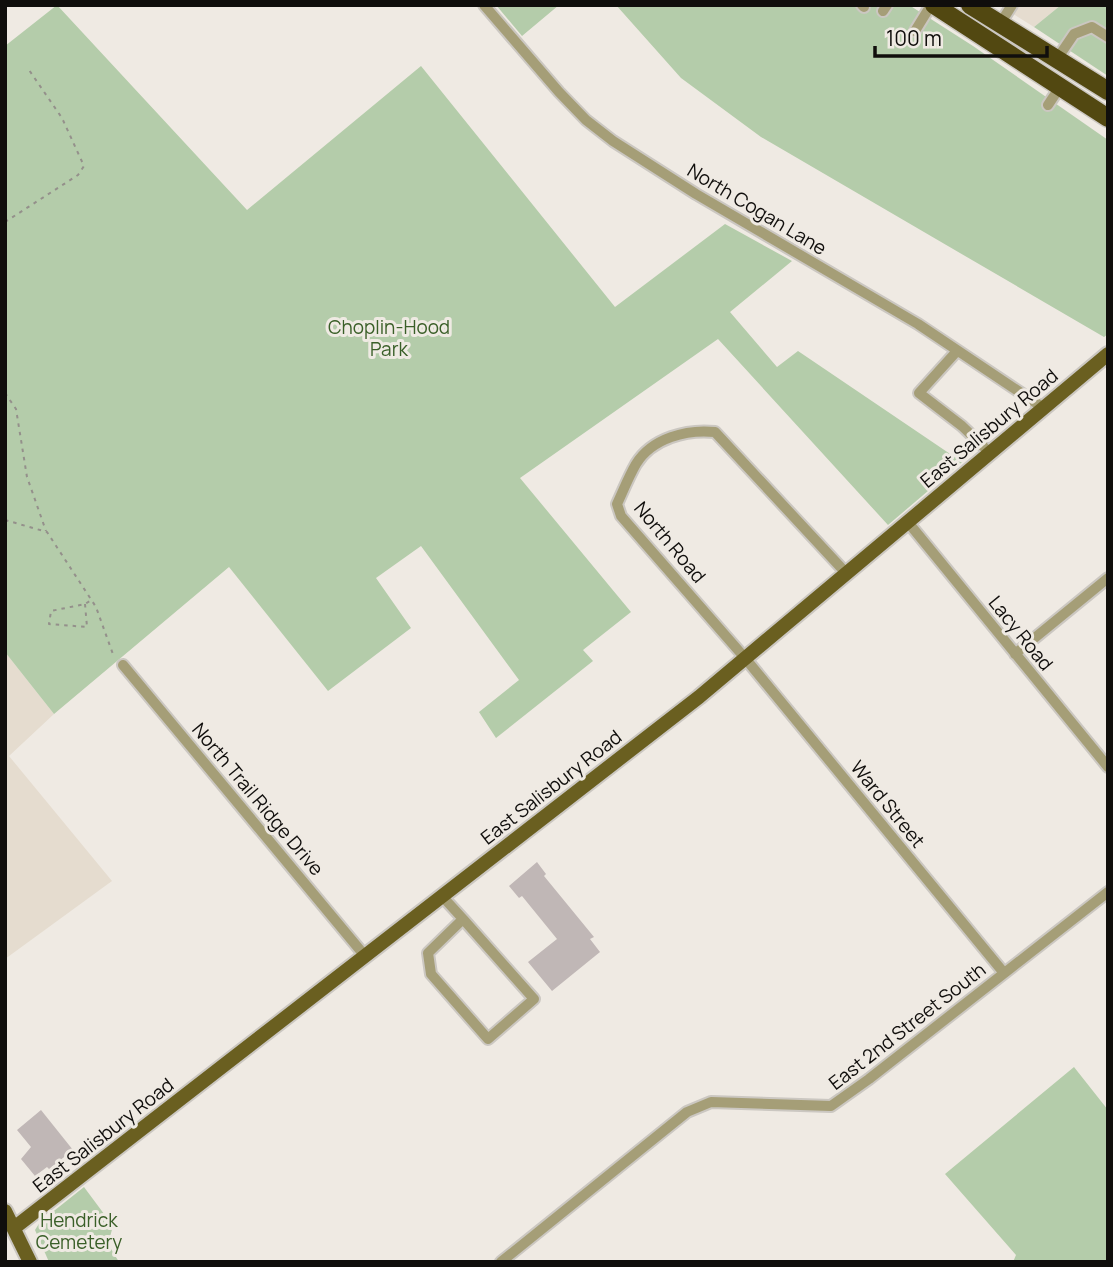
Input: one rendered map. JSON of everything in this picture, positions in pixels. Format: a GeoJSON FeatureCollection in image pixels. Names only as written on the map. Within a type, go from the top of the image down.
{"type":"FeatureCollection","features":[{"type":"Feature","properties":{"kind":"highway"},"geometry":{"type":"LineString","coordinates":[[933,5],[1108,118]]}},
{"type":"Feature","properties":{"kind":"highway"},"geometry":{"type":"LineString","coordinates":[[970,5],[1108,91]]}},
{"type":"Feature","properties":{"kind":"main road","name":"East Salisbury Road"},"geometry":{"type":"LineString","coordinates":[[10,1231],[699,697],[1108,354]]}},
{"type":"Feature","properties":{"kind":"main road"},"geometry":{"type":"LineString","coordinates":[[5,1211],[10,1231],[30,1262]]}},
{"type":"Feature","properties":{"kind":"street","name":"North Cogan Lane"},"geometry":{"type":"LineString","coordinates":[[484,5],[559,92],[586,120],[613,141],[696,194],[918,324],[1042,407]]}},
{"type":"Feature","properties":{"kind":"street"},"geometry":{"type":"LineString","coordinates":[[915,31],[933,5]]}},
{"type":"Feature","properties":{"kind":"street"},"geometry":{"type":"LineString","coordinates":[[1000,24],[1012,5]]}},
{"type":"Feature","properties":{"kind":"street"},"geometry":{"type":"LineString","coordinates":[[1057,59],[1074,34],[1092,27],[1108,37]]}},
{"type":"Feature","properties":{"kind":"street"},"geometry":{"type":"LineString","coordinates":[[1048,105],[1060,87]]}},
{"type":"Feature","properties":{"kind":"street"},"geometry":{"type":"LineString","coordinates":[[957,351],[919,393],[962,426],[989,452]]}},
{"type":"Feature","properties":{"kind":"street","name":"North Road"},"geometry":{"type":"LineString","coordinates":[[745,658],[621,516],[617,504],[638,461],[662,440],[682,433],[702,430],[715,432],[846,573]]}},
{"type":"Feature","properties":{"kind":"street","name":"Lacy Road"},"geometry":{"type":"LineString","coordinates":[[907,521],[1108,767]]}},
{"type":"Feature","properties":{"kind":"street"},"geometry":{"type":"LineString","coordinates":[[1015,654],[1108,578]]}},
{"type":"Feature","properties":{"kind":"street","name":"Ward Street"},"geometry":{"type":"LineString","coordinates":[[745,658],[1004,973]]}},
{"type":"Feature","properties":{"kind":"street","name":"North Trail Ridge Drive"},"geometry":{"type":"LineString","coordinates":[[119,662],[365,956]]}},
{"type":"Feature","properties":{"kind":"street","name":"East 2nd Street South"},"geometry":{"type":"LineString","coordinates":[[501,1262],[687,1112],[712,1102],[831,1106],[1108,892]]}},
{"type":"Feature","properties":{"kind":"street"},"geometry":{"type":"LineString","coordinates":[[442,896],[463,919],[534,999],[488,1040],[431,974],[428,953],[463,919]]}},
{"type":"Feature","properties":{"kind":"path"},"geometry":{"type":"LineString","coordinates":[[5,222],[78,175],[83,166],[62,118],[27,67]]}},
{"type":"Feature","properties":{"kind":"path"},"geometry":{"type":"LineString","coordinates":[[5,393],[16,409],[27,477],[47,532],[91,600],[119,662]]}},
{"type":"Feature","properties":{"kind":"path"},"geometry":{"type":"LineString","coordinates":[[5,520],[47,532]]}},
{"type":"Feature","properties":{"kind":"path"},"geometry":{"type":"LineString","coordinates":[[85,604],[87,627],[49,624],[51,611],[85,604],[91,600]]}},
{"type":"Feature","properties":{"kind":"shaded area"},"geometry":{"type":"Polygon","coordinates":[[[999,5],[1061,5],[1034,27],[999,5]]]}},
{"type":"Feature","properties":{"kind":"shaded area"},"geometry":{"type":"Polygon","coordinates":[[[5,652],[54,714],[9,756],[112,881],[5,959],[5,652]]]}},
{"type":"Feature","properties":{"kind":"green space","name":"Choplin-Hood Park"},"geometry":{"type":"Polygon","coordinates":[[[57,5],[247,210],[421,66],[615,307],[725,224],[792,261],[730,312],[777,367],[798,351],[962,462],[888,525],[718,339],[520,478],[631,612],[583,650],[593,661],[496,738],[479,712],[519,680],[421,546],[376,578],[411,628],[328,691],[229,567],[54,714],[5,652],[5,46],[57,5]]]}},
{"type":"Feature","properties":{"kind":"green space"},"geometry":{"type":"Polygon","coordinates":[[[496,5],[559,5],[522,36],[496,5]]]}},
{"type":"Feature","properties":{"kind":"green space"},"geometry":{"type":"Polygon","coordinates":[[[616,5],[909,5],[973,46],[1108,140],[1108,334],[1104,337],[761,137],[681,78],[616,5]]]}},
{"type":"Feature","properties":{"kind":"green space"},"geometry":{"type":"Polygon","coordinates":[[[1061,5],[1108,5],[1108,76],[1034,27],[1061,5]]]}},
{"type":"Feature","properties":{"kind":"green space"},"geometry":{"type":"Polygon","coordinates":[[[1074,1067],[1108,1110],[1108,1262],[1013,1262],[1016,1255],[945,1174],[1074,1067]]]}},
{"type":"Feature","properties":{"kind":"green space","name":"Hendrick Cemetery"},"geometry":{"type":"Polygon","coordinates":[[[84,1187],[113,1226],[108,1244],[119,1262],[49,1262],[35,1230],[40,1222],[84,1187]]]}},
{"type":"Feature","properties":{"kind":"building"},"geometry":{"type":"Polygon","coordinates":[[[537,862],[546,874],[544,876],[594,937],[590,939],[600,952],[552,991],[528,962],[557,939],[522,896],[519,898],[509,886],[537,862]]]}},
{"type":"Feature","properties":{"kind":"building"},"geometry":{"type":"Polygon","coordinates":[[[41,1110],[73,1150],[49,1169],[47,1167],[35,1176],[21,1159],[31,1147],[17,1130],[41,1110]]]}}]}
